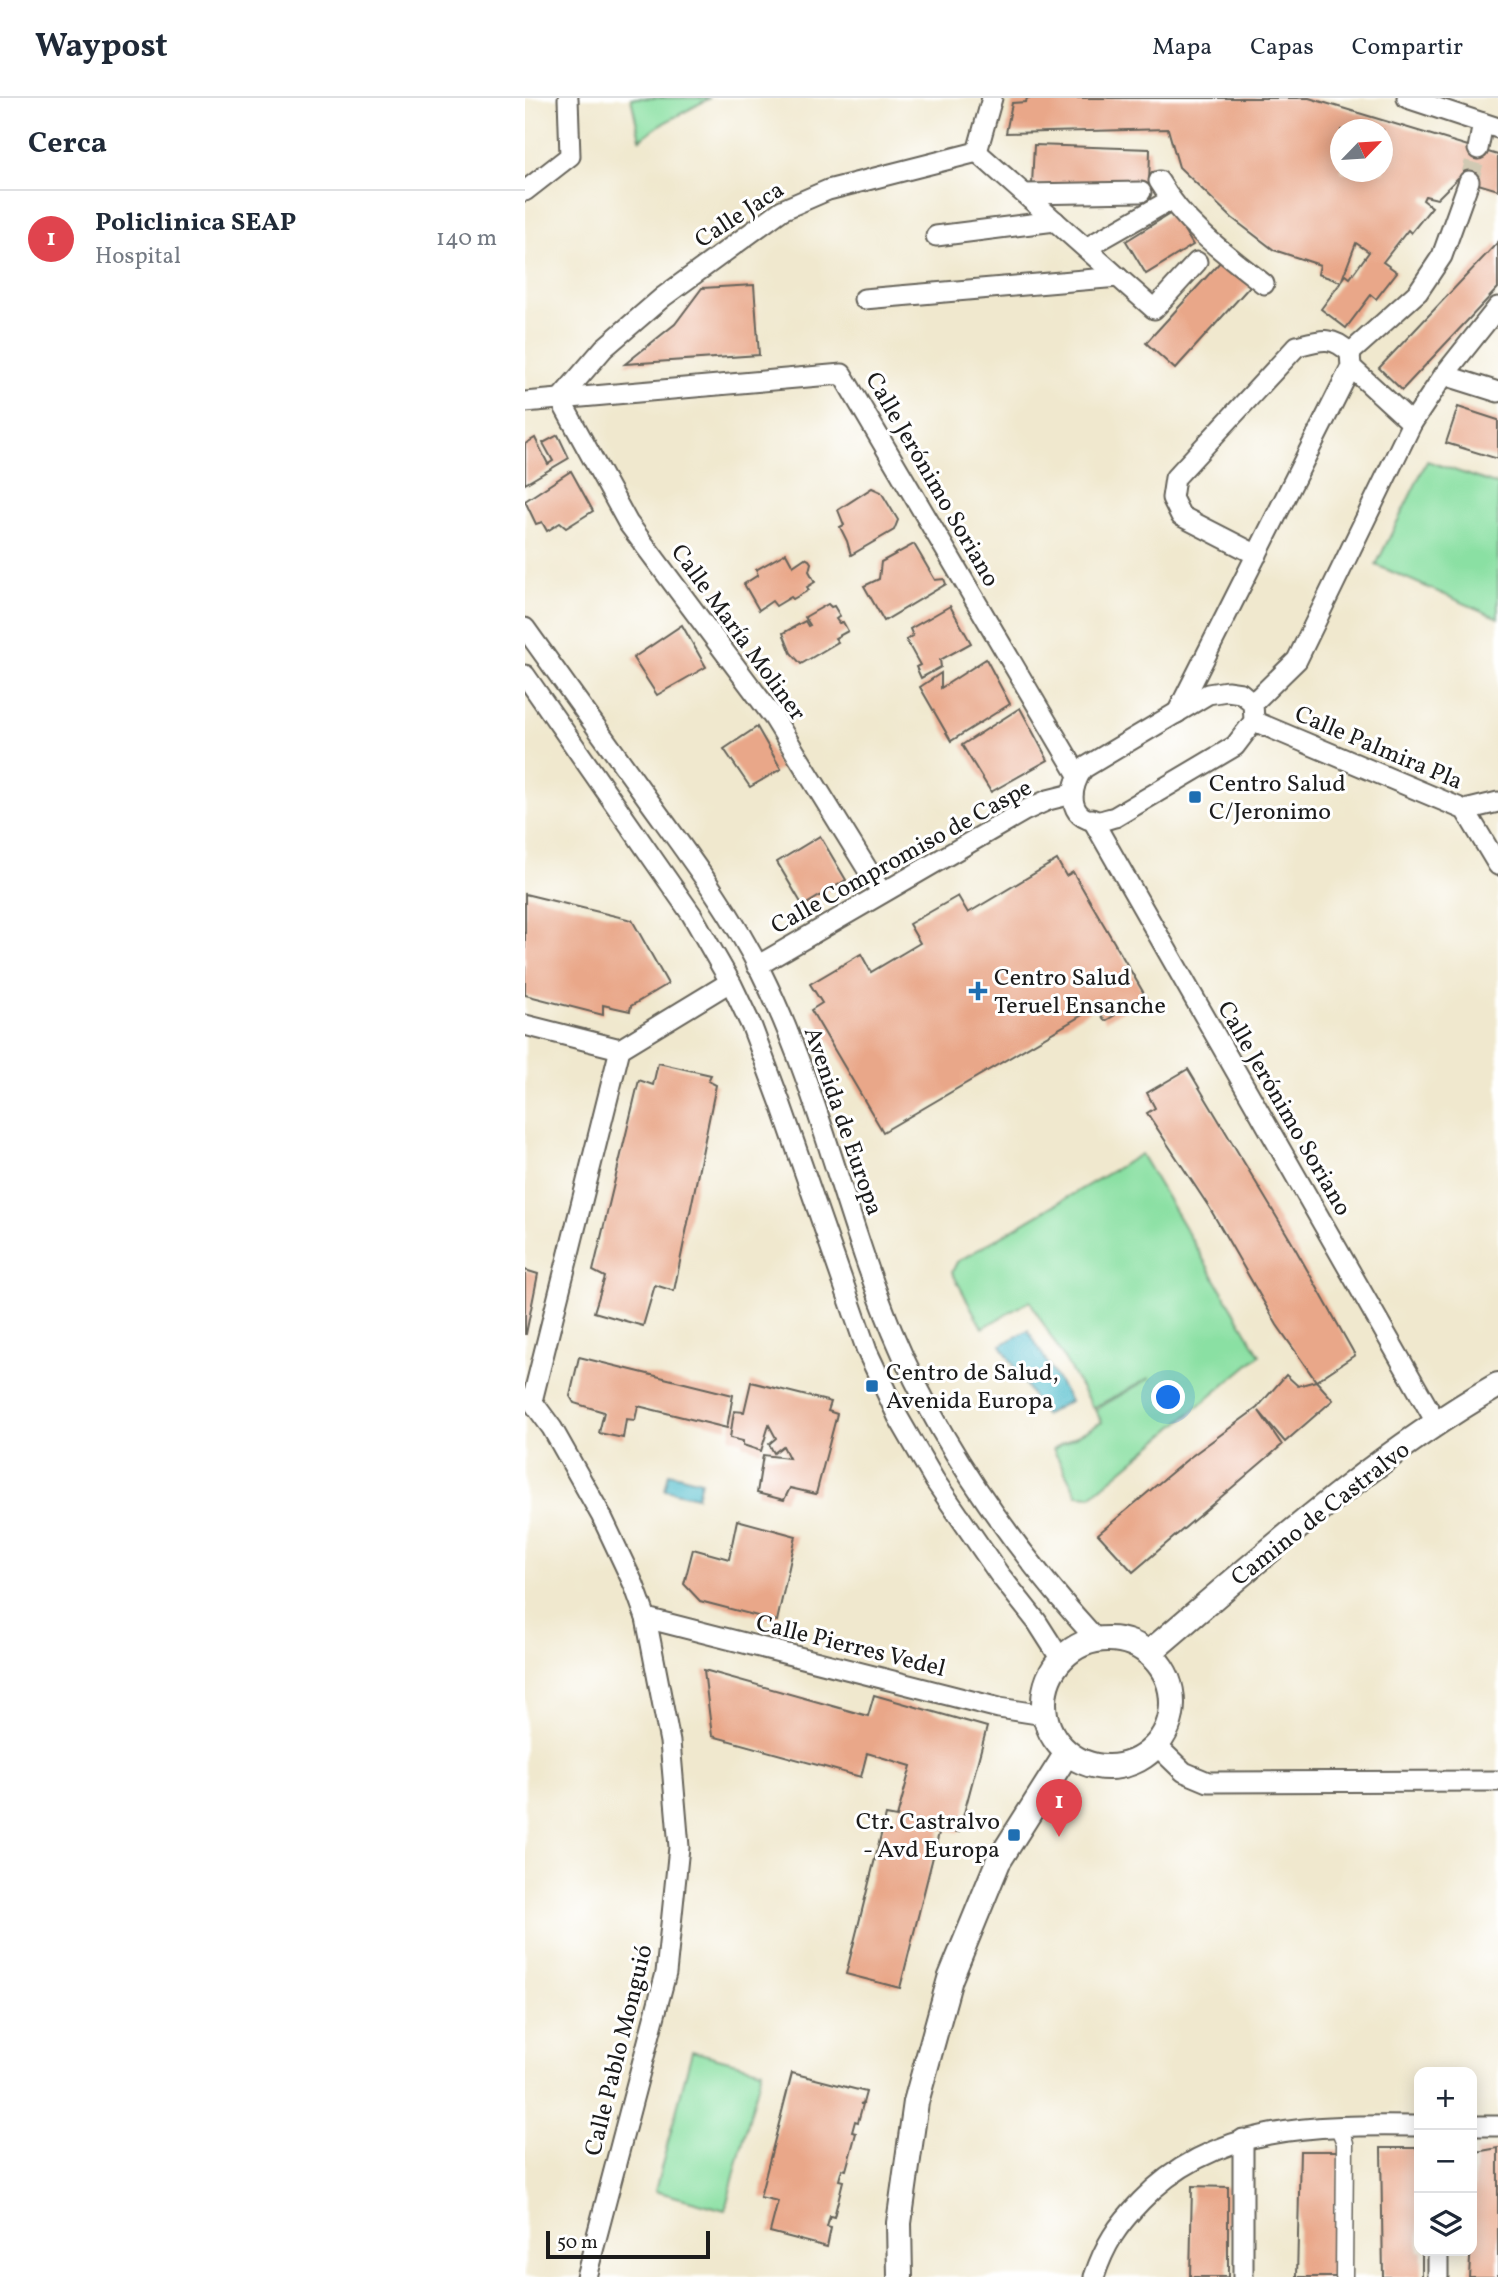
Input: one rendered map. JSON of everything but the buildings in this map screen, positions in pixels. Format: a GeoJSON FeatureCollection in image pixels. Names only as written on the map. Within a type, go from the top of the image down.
{"type":"FeatureCollection","features":[{"type":"Feature","properties":{"kind":"street"},"geometry":{"type":"LineString","coordinates":[[525,191],[571,156],[568,98]]}},
{"type":"Feature","properties":{"kind":"street"},"geometry":{"type":"LineString","coordinates":[[992,98],[977,152],[1154,309],[1197,262]]}},
{"type":"Feature","properties":{"kind":"street"},"geometry":{"type":"LineString","coordinates":[[1407,98],[1491,126],[1478,149]]}},
{"type":"Feature","properties":{"kind":"street","name":"Calle Jaca"},"geometry":{"type":"LineString","coordinates":[[560,399],[604,348],[663,297],[782,210],[828,190],[977,152]]}},
{"type":"Feature","properties":{"kind":"street"},"geometry":{"type":"LineString","coordinates":[[1159,181],[1170,200],[1215,246],[1264,284]]}},
{"type":"Feature","properties":{"kind":"street"},"geometry":{"type":"LineString","coordinates":[[1177,713],[1351,360],[1417,292],[1442,256],[1469,181]]}},
{"type":"Feature","properties":{"kind":"street"},"geometry":{"type":"LineString","coordinates":[[1025,194],[1141,192]]}},
{"type":"Feature","properties":{"kind":"street"},"geometry":{"type":"LineString","coordinates":[[1086,248],[1170,200]]}},
{"type":"Feature","properties":{"kind":"street"},"geometry":{"type":"LineString","coordinates":[[936,236],[1055,221]]}},
{"type":"Feature","properties":{"kind":"street"},"geometry":{"type":"LineString","coordinates":[[864,299],[1118,277]]}},
{"type":"Feature","properties":{"kind":"street"},"geometry":{"type":"LineString","coordinates":[[1092,819],[1098,821],[1115,817],[1235,746],[1254,712],[1297,660],[1412,423],[1444,375],[1498,307]]}},
{"type":"Feature","properties":{"kind":"street"},"geometry":{"type":"LineString","coordinates":[[1257,555],[1181,516],[1172,498],[1175,478],[1297,346],[1322,340],[1339,342],[1351,360],[1412,423]]}},
{"type":"Feature","properties":{"kind":"street","name":"Calle Jerónimo Soriano"},"geometry":{"type":"LineString","coordinates":[[525,402],[842,374],[1078,775]]}},
{"type":"Feature","properties":{"kind":"street"},"geometry":{"type":"LineString","coordinates":[[1444,375],[1498,392]]}},
{"type":"Feature","properties":{"kind":"street","name":"Calle María Moliner"},"geometry":{"type":"LineString","coordinates":[[560,399],[628,523],[774,718],[881,894]]}},
{"type":"Feature","properties":{"kind":"street","name":"Avenida de Europa"},"geometry":{"type":"LineString","coordinates":[[525,628],[717,895],[758,965],[777,1006],[805,1081],[892,1331],[923,1397],[961,1461],[1024,1554],[1096,1639]]}},
{"type":"Feature","properties":{"kind":"street"},"geometry":{"type":"LineString","coordinates":[[525,675],[692,915],[730,982],[752,1027],[780,1101],[867,1351],[898,1417],[935,1481],[1060,1658]]}},
{"type":"Feature","properties":{"kind":"street","name":"Calle Palmira Pla"},"geometry":{"type":"LineString","coordinates":[[1078,775],[1095,760],[1208,694],[1227,691],[1241,693],[1254,712],[1465,810],[1498,864]]}},
{"type":"Feature","properties":{"kind":"street"},"geometry":{"type":"LineString","coordinates":[[1072,794],[1078,775]]}},
{"type":"Feature","properties":{"kind":"street","name":"Calle Jerónimo Soriano"},"geometry":{"type":"LineString","coordinates":[[1072,794],[1075,808],[1085,818],[1092,819],[1436,1422]]}},
{"type":"Feature","properties":{"kind":"street","name":"Calle Compromiso de Caspe"},"geometry":{"type":"LineString","coordinates":[[758,965],[1024,811],[1048,800],[1072,794]]}},
{"type":"Feature","properties":{"kind":"street"},"geometry":{"type":"LineString","coordinates":[[1465,810],[1498,802]]}},
{"type":"Feature","properties":{"kind":"street"},"geometry":{"type":"LineString","coordinates":[[529,1401],[620,1049],[730,982]]}},
{"type":"Feature","properties":{"kind":"street"},"geometry":{"type":"LineString","coordinates":[[525,1025],[620,1049]]}},
{"type":"Feature","properties":{"kind":"street","name":"Camino de Castralvo"},"geometry":{"type":"LineString","coordinates":[[1149,1653],[1310,1516],[1436,1422],[1498,1385]]}},
{"type":"Feature","properties":{"kind":"street","name":"Calle Pablo Monguió"},"geometry":{"type":"LineString","coordinates":[[529,1401],[552,1428],[601,1515],[634,1585],[646,1618],[670,1742],[679,1847],[666,1973],[586,2277]]}},
{"type":"Feature","properties":{"kind":"street","name":"Calle Pierres Vedel"},"geometry":{"type":"LineString","coordinates":[[646,1618],[999,1708],[1044,1715]]}},
{"type":"Feature","properties":{"kind":"street"},"geometry":{"type":"LineString","coordinates":[[1115,1638],[1133,1643],[1149,1653],[1163,1668],[1171,1688],[1173,1709],[1168,1729],[1157,1746],[1142,1759],[1123,1766],[1103,1768],[1084,1763],[1067,1753],[1052,1736],[1044,1715],[1044,1695],[1050,1675],[1060,1658],[1078,1645],[1096,1639],[1115,1638]]}},
{"type":"Feature","properties":{"kind":"street"},"geometry":{"type":"LineString","coordinates":[[1157,1746],[1184,1772],[1208,1782],[1498,1781]]}},
{"type":"Feature","properties":{"kind":"street"},"geometry":{"type":"LineString","coordinates":[[900,2277],[899,2224],[916,2102],[950,1979],[998,1862],[1067,1753]]}},
{"type":"Feature","properties":{"kind":"street"},"geometry":{"type":"LineString","coordinates":[[1094,2277],[1114,2230],[1154,2187],[1177,2169],[1208,2151],[1243,2139],[1338,2126],[1414,2126]]}},
{"type":"Feature","properties":{"kind":"street"},"geometry":{"type":"LineString","coordinates":[[1338,2126],[1345,2143],[1344,2277]]}},
{"type":"Feature","properties":{"kind":"street"},"geometry":{"type":"LineString","coordinates":[[1477,2126],[1498,2126]]}},
{"type":"Feature","properties":{"kind":"street"},"geometry":{"type":"LineString","coordinates":[[1243,2139],[1243,2277]]}},
{"type":"Feature","properties":{"kind":"street"},"geometry":{"type":"LineString","coordinates":[[1438,2277],[1439,2256]]}},
{"type":"Feature","properties":{"kind":"green space"},"geometry":{"type":"Polygon","coordinates":[[[631,98],[710,98],[640,139],[631,98]]]}},
{"type":"Feature","properties":{"kind":"green space"},"geometry":{"type":"Polygon","coordinates":[[[1427,461],[1498,485],[1498,618],[1376,565],[1427,461]]]}},
{"type":"Feature","properties":{"kind":"green space"},"geometry":{"type":"Polygon","coordinates":[[[1141,1154],[1260,1355],[1091,1496],[1077,1495],[1053,1449],[1102,1422],[1095,1410],[1150,1378],[1093,1408],[1030,1301],[982,1328],[952,1272],[957,1262],[1141,1154]]]}},
{"type":"Feature","properties":{"kind":"green space"},"geometry":{"type":"Polygon","coordinates":[[[692,2051],[762,2070],[725,2210],[655,2191],[692,2051]]]}},
{"type":"Feature","properties":{"kind":"water"},"geometry":{"type":"Polygon","coordinates":[[[1028,1330],[1070,1401],[1044,1415],[1001,1345],[1028,1330]]]}},
{"type":"Feature","properties":{"kind":"water"},"geometry":{"type":"Polygon","coordinates":[[[669,1473],[701,1481],[697,1497],[665,1490],[669,1473]]]}},
{"type":"Feature","properties":{"kind":"tunnel"},"geometry":{"type":"LineString","coordinates":[[1469,181],[1478,149]]}},
{"type":"Feature","properties":{"kind":"place","name":"Centro Salud C/Jeronimo"},"geometry":{"type":"Point","coordinates":[1195,797]}},
{"type":"Feature","properties":{"kind":"place","name":"Centro Salud Teruel Ensanche"},"geometry":{"type":"Point","coordinates":[978,991]}},
{"type":"Feature","properties":{"kind":"place","name":"Centro de Salud, Avenida Europa"},"geometry":{"type":"Point","coordinates":[872,1386]}},
{"type":"Feature","properties":{"kind":"place","name":"Ctr. Castralvo - Avd Europa"},"geometry":{"type":"Point","coordinates":[1014,1835]}},
{"type":"Feature","properties":{"kind":"place","name":"Policlinica SEAP"},"geometry":{"type":"Point","coordinates":[1059,1837]}}]}
